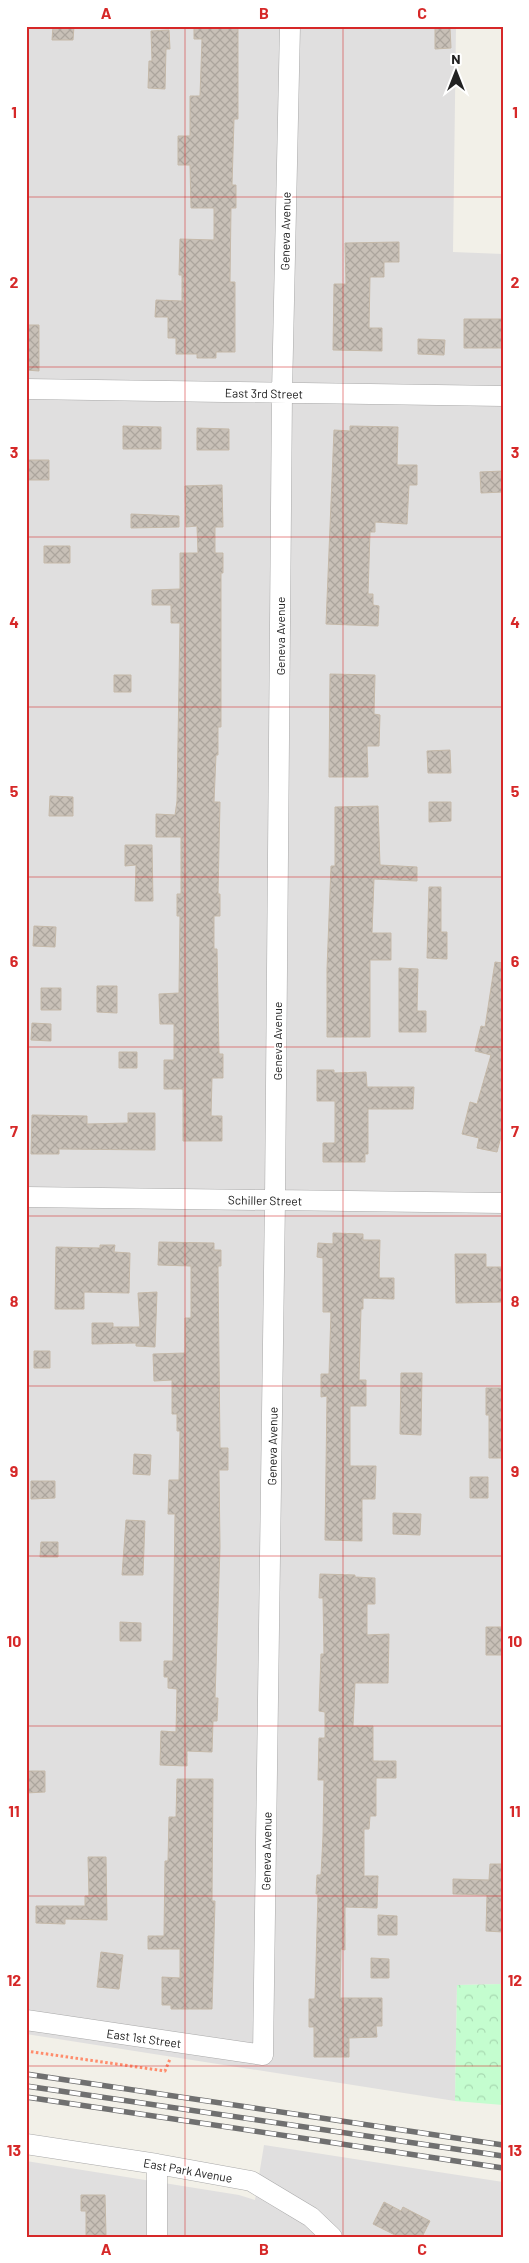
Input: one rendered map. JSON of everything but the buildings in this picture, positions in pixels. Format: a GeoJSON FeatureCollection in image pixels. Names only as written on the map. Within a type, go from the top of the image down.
{"type":"FeatureCollection","features":[{"type":"Feature","properties":{"kind":"street","name":"Geneva Avenue"},"geometry":{"type":"LineString","coordinates":[[262,2055],[275,1200],[282,393],[290,26]]}},
{"type":"Feature","properties":{"kind":"street","name":"East 3rd Street"},"geometry":{"type":"LineString","coordinates":[[26,389],[503,396]]}},
{"type":"Feature","properties":{"kind":"street","name":"Schiller Street"},"geometry":{"type":"LineString","coordinates":[[26,1197],[503,1203]]}},
{"type":"Feature","properties":{"kind":"street","name":"East 1st Street"},"geometry":{"type":"LineString","coordinates":[[26,2020],[262,2055]]}},
{"type":"Feature","properties":{"kind":"street","name":"East Park Avenue"},"geometry":{"type":"LineString","coordinates":[[26,2144],[157,2164],[251,2181],[311,2217],[332,2237]]}},
{"type":"Feature","properties":{"kind":"street"},"geometry":{"type":"LineString","coordinates":[[157,2164],[157,2237]]}},
{"type":"Feature","properties":{"kind":"path"},"geometry":{"type":"LineString","coordinates":[[26,2051],[165,2072],[178,2043]]}},
{"type":"Feature","properties":{"kind":"shaded area"},"geometry":{"type":"Polygon","coordinates":[[[26,26],[456,26],[453,252],[503,254],[503,1984],[457,1985],[455,2101],[26,2034],[26,26]]]}},
{"type":"Feature","properties":{"kind":"shaded area"},"geometry":{"type":"Polygon","coordinates":[[[264,2145],[503,2182],[503,2237],[26,2237],[26,2161],[239,2195],[255,2200],[264,2145]]]}},
{"type":"Feature","properties":{"kind":"green space"},"geometry":{"type":"Polygon","coordinates":[[[503,1984],[503,2105],[455,2101],[457,1985],[503,1984]]]}},
{"type":"Feature","properties":{"kind":"railway"},"geometry":{"type":"LineString","coordinates":[[26,2074],[503,2145]]}},
{"type":"Feature","properties":{"kind":"railway"},"geometry":{"type":"LineString","coordinates":[[26,2086],[503,2156]]}},
{"type":"Feature","properties":{"kind":"railway"},"geometry":{"type":"LineString","coordinates":[[26,2097],[503,2168]]}}]}
